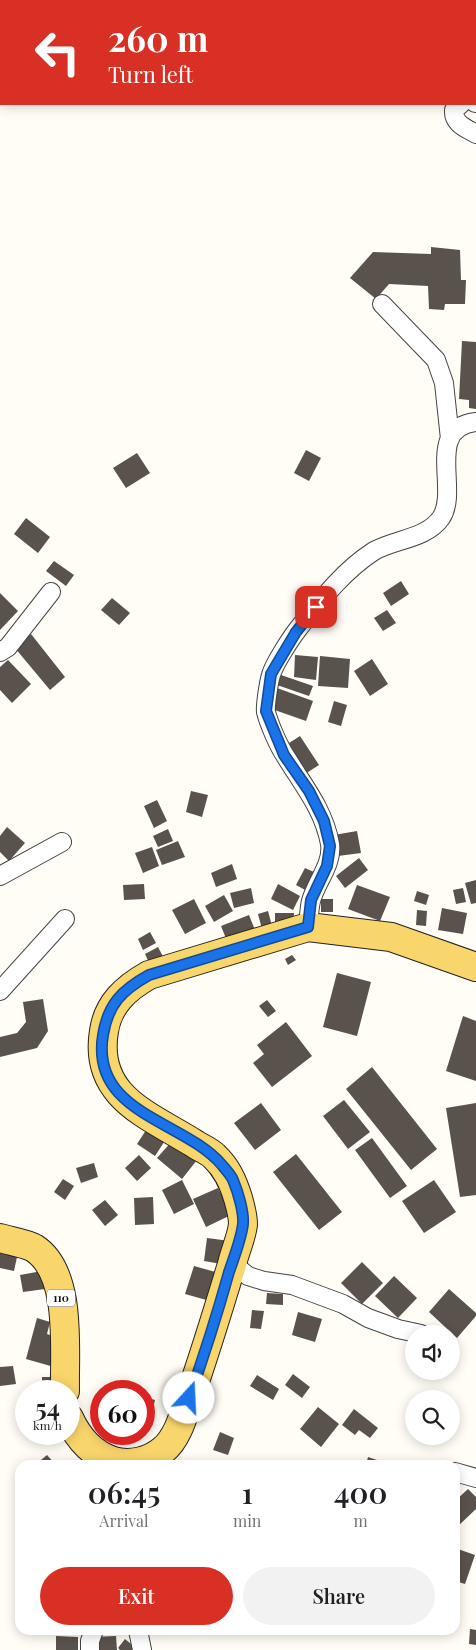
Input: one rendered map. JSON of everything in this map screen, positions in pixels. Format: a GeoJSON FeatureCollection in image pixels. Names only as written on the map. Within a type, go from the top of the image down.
{"type":"FeatureCollection","features":[{"type":"Feature","properties":{"kind":"main road"},"geometry":{"type":"LineString","coordinates":[[148,1460],[164,1449],[178,1430],[212,1334],[243,1224],[232,1178],[214,1156],[138,1110],[123,1098],[111,1084],[101,1048],[110,1008],[132,984],[149,975],[308,927],[391,937],[476,967]]}},
{"type":"Feature","properties":{"kind":"main road","name":"110"},"geometry":{"type":"LineString","coordinates":[[0,1238],[33,1248],[52,1266],[61,1293],[64,1316],[65,1380]]}},
{"type":"Feature","properties":{"kind":"main road"},"geometry":{"type":"LineString","coordinates":[[80,1436],[102,1457],[110,1460]]}},
{"type":"Feature","properties":{"kind":"street"},"geometry":{"type":"LineString","coordinates":[[460,105],[454,110],[453,116],[457,122],[476,134]]}},
{"type":"Feature","properties":{"kind":"street"},"geometry":{"type":"LineString","coordinates":[[308,927],[311,900],[327,866],[330,846],[324,821],[309,791],[284,755],[266,711],[271,674],[296,632],[336,582],[377,550],[409,539],[440,520],[448,500],[445,458],[450,440],[444,383],[436,360],[382,304]]}},
{"type":"Feature","properties":{"kind":"street"},"geometry":{"type":"LineString","coordinates":[[450,440],[466,423],[476,422]]}},
{"type":"Feature","properties":{"kind":"street"},"geometry":{"type":"LineString","coordinates":[[0,652],[8,647],[51,592]]}},
{"type":"Feature","properties":{"kind":"street"},"geometry":{"type":"LineString","coordinates":[[0,876],[62,842]]}},
{"type":"Feature","properties":{"kind":"street"},"geometry":{"type":"LineString","coordinates":[[0,991],[65,919]]}},
{"type":"Feature","properties":{"kind":"street"},"geometry":{"type":"LineString","coordinates":[[232,1263],[248,1276],[300,1287],[343,1304],[368,1318],[405,1330]]}},
{"type":"Feature","properties":{"kind":"street"},"geometry":{"type":"LineString","coordinates":[[460,1473],[476,1478]]}},
{"type":"Feature","properties":{"kind":"street"},"geometry":{"type":"LineString","coordinates":[[90,1650],[92,1635]]}},
{"type":"Feature","properties":{"kind":"street"},"geometry":{"type":"LineString","coordinates":[[139,1635],[142,1650]]}},
{"type":"Feature","properties":{"kind":"building"},"geometry":{"type":"Polygon","coordinates":[[[431,247],[460,250],[461,280],[466,280],[465,304],[445,304],[444,310],[429,309],[428,286],[389,284],[376,299],[350,278],[373,252],[431,254],[431,247]]]}},
{"type":"Feature","properties":{"kind":"building"},"geometry":{"type":"Polygon","coordinates":[[[462,341],[476,342],[476,409],[469,408],[469,400],[459,399],[462,341]]]}},
{"type":"Feature","properties":{"kind":"building"},"geometry":{"type":"Polygon","coordinates":[[[306,450],[321,458],[309,481],[294,473],[306,450]]]}},
{"type":"Feature","properties":{"kind":"building"},"geometry":{"type":"Polygon","coordinates":[[[137,453],[150,473],[126,488],[113,468],[137,453]]]}},
{"type":"Feature","properties":{"kind":"building"},"geometry":{"type":"Polygon","coordinates":[[[26,518],[50,537],[38,553],[14,534],[26,518]]]}},
{"type":"Feature","properties":{"kind":"building"},"geometry":{"type":"Polygon","coordinates":[[[54,561],[74,575],[66,586],[46,571],[54,561]]]}},
{"type":"Feature","properties":{"kind":"building"},"geometry":{"type":"Polygon","coordinates":[[[401,581],[409,594],[391,606],[383,593],[401,581]]]}},
{"type":"Feature","properties":{"kind":"building"},"geometry":{"type":"Polygon","coordinates":[[[0,593],[18,611],[0,630],[0,593]]]}},
{"type":"Feature","properties":{"kind":"building"},"geometry":{"type":"Polygon","coordinates":[[[112,598],[130,613],[119,625],[101,610],[112,598]]]}},
{"type":"Feature","properties":{"kind":"building"},"geometry":{"type":"Polygon","coordinates":[[[387,610],[396,623],[383,631],[374,618],[387,610]]]}},
{"type":"Feature","properties":{"kind":"building"},"geometry":{"type":"Polygon","coordinates":[[[31,634],[65,677],[50,690],[15,648],[31,634]]]}},
{"type":"Feature","properties":{"kind":"building"},"geometry":{"type":"Polygon","coordinates":[[[295,655],[318,657],[316,680],[294,677],[295,655]]]}},
{"type":"Feature","properties":{"kind":"building"},"geometry":{"type":"Polygon","coordinates":[[[320,656],[350,659],[348,688],[318,686],[320,656]]]}},
{"type":"Feature","properties":{"kind":"building"},"geometry":{"type":"Polygon","coordinates":[[[372,659],[388,684],[370,696],[354,671],[372,659]]]}},
{"type":"Feature","properties":{"kind":"building"},"geometry":{"type":"Polygon","coordinates":[[[8,660],[31,684],[12,703],[0,690],[0,667],[8,660]]]}},
{"type":"Feature","properties":{"kind":"building"},"geometry":{"type":"Polygon","coordinates":[[[281,675],[313,686],[309,696],[277,685],[281,675]]]}},
{"type":"Feature","properties":{"kind":"building"},"geometry":{"type":"Polygon","coordinates":[[[277,688],[313,701],[306,721],[269,708],[277,688]]]}},
{"type":"Feature","properties":{"kind":"building"},"geometry":{"type":"Polygon","coordinates":[[[334,701],[347,705],[341,726],[328,722],[334,701]]]}},
{"type":"Feature","properties":{"kind":"building"},"geometry":{"type":"Polygon","coordinates":[[[300,736],[319,765],[305,774],[286,745],[300,736]]]}},
{"type":"Feature","properties":{"kind":"building"},"geometry":{"type":"Polygon","coordinates":[[[191,791],[208,795],[202,817],[186,812],[191,791]]]}},
{"type":"Feature","properties":{"kind":"building"},"geometry":{"type":"Polygon","coordinates":[[[157,800],[167,821],[154,828],[144,806],[157,800]]]}},
{"type":"Feature","properties":{"kind":"building"},"geometry":{"type":"Polygon","coordinates":[[[7,827],[25,843],[9,861],[0,852],[0,836],[7,827]]]}},
{"type":"Feature","properties":{"kind":"building"},"geometry":{"type":"Polygon","coordinates":[[[168,829],[173,841],[158,847],[153,836],[168,829]]]}},
{"type":"Feature","properties":{"kind":"building"},"geometry":{"type":"Polygon","coordinates":[[[357,831],[361,853],[338,856],[334,835],[357,831]]]}},
{"type":"Feature","properties":{"kind":"building"},"geometry":{"type":"Polygon","coordinates":[[[178,841],[185,857],[162,865],[156,850],[178,841]]]}},
{"type":"Feature","properties":{"kind":"building"},"geometry":{"type":"Polygon","coordinates":[[[152,847],[159,866],[143,873],[135,853],[152,847]]]}},
{"type":"Feature","properties":{"kind":"building"},"geometry":{"type":"Polygon","coordinates":[[[359,858],[368,870],[345,888],[336,876],[359,858]]]}},
{"type":"Feature","properties":{"kind":"building"},"geometry":{"type":"Polygon","coordinates":[[[232,864],[237,879],[216,887],[211,873],[232,864]]]}},
{"type":"Feature","properties":{"kind":"building"},"geometry":{"type":"Polygon","coordinates":[[[305,868],[316,873],[307,891],[296,885],[305,868]]]}},
{"type":"Feature","properties":{"kind":"building"},"geometry":{"type":"Polygon","coordinates":[[[476,880],[476,903],[471,904],[465,883],[476,880]]]}},
{"type":"Feature","properties":{"kind":"building"},"geometry":{"type":"Polygon","coordinates":[[[144,884],[145,899],[124,900],[123,885],[144,884]]]}},
{"type":"Feature","properties":{"kind":"building"},"geometry":{"type":"Polygon","coordinates":[[[278,884],[300,896],[293,910],[271,899],[278,884]]]}},
{"type":"Feature","properties":{"kind":"building"},"geometry":{"type":"Polygon","coordinates":[[[357,885],[390,897],[380,921],[348,909],[357,885]]]}},
{"type":"Feature","properties":{"kind":"building"},"geometry":{"type":"Polygon","coordinates":[[[251,888],[254,903],[234,908],[230,893],[251,888]]]}},
{"type":"Feature","properties":{"kind":"building"},"geometry":{"type":"Polygon","coordinates":[[[463,888],[466,902],[456,904],[453,890],[463,888]]]}},
{"type":"Feature","properties":{"kind":"building"},"geometry":{"type":"Polygon","coordinates":[[[417,891],[429,895],[426,905],[414,901],[417,891]]]}},
{"type":"Feature","properties":{"kind":"building"},"geometry":{"type":"Polygon","coordinates":[[[224,895],[233,911],[214,922],[205,906],[224,895]]]}},
{"type":"Feature","properties":{"kind":"building"},"geometry":{"type":"Polygon","coordinates":[[[194,899],[206,923],[185,934],[172,910],[194,899]]]}},
{"type":"Feature","properties":{"kind":"building"},"geometry":{"type":"Polygon","coordinates":[[[321,899],[333,899],[333,912],[321,912],[321,899]]]}},
{"type":"Feature","properties":{"kind":"building"},"geometry":{"type":"Polygon","coordinates":[[[442,908],[467,913],[463,934],[438,930],[442,908]]]}},
{"type":"Feature","properties":{"kind":"building"},"geometry":{"type":"Polygon","coordinates":[[[417,910],[427,911],[426,926],[416,925],[417,910]]]}},
{"type":"Feature","properties":{"kind":"building"},"geometry":{"type":"Polygon","coordinates":[[[268,911],[272,926],[262,929],[258,914],[268,911]]]}},
{"type":"Feature","properties":{"kind":"building"},"geometry":{"type":"Polygon","coordinates":[[[275,913],[294,913],[293,928],[275,928],[275,913]]]}},
{"type":"Feature","properties":{"kind":"building"},"geometry":{"type":"Polygon","coordinates":[[[249,915],[257,935],[229,946],[221,926],[249,915]]]}},
{"type":"Feature","properties":{"kind":"building"},"geometry":{"type":"Polygon","coordinates":[[[150,932],[156,943],[143,950],[138,939],[150,932]]]}},
{"type":"Feature","properties":{"kind":"building"},"geometry":{"type":"Polygon","coordinates":[[[158,947],[167,964],[153,971],[145,954],[158,947]]]}},
{"type":"Feature","properties":{"kind":"building"},"geometry":{"type":"Polygon","coordinates":[[[292,955],[296,960],[288,965],[285,959],[292,955]]]}},
{"type":"Feature","properties":{"kind":"building"},"geometry":{"type":"Polygon","coordinates":[[[337,973],[371,982],[357,1036],[323,1027],[337,973]]]}},
{"type":"Feature","properties":{"kind":"building"},"geometry":{"type":"Polygon","coordinates":[[[43,999],[48,1031],[37,1048],[0,1057],[0,1037],[17,1033],[26,1022],[23,1002],[43,999]]]}},
{"type":"Feature","properties":{"kind":"building"},"geometry":{"type":"Polygon","coordinates":[[[267,1000],[276,1011],[268,1017],[259,1006],[267,1000]]]}},
{"type":"Feature","properties":{"kind":"building"},"geometry":{"type":"Polygon","coordinates":[[[463,1016],[476,1021],[476,1081],[446,1071],[463,1016]]]}},
{"type":"Feature","properties":{"kind":"building"},"geometry":{"type":"Polygon","coordinates":[[[286,1022],[312,1056],[272,1087],[253,1063],[264,1054],[257,1045],[286,1022]]]}},
{"type":"Feature","properties":{"kind":"building"},"geometry":{"type":"Polygon","coordinates":[[[372,1067],[437,1149],[411,1170],[346,1089],[372,1067]]]}},
{"type":"Feature","properties":{"kind":"building"},"geometry":{"type":"Polygon","coordinates":[[[344,1100],[370,1132],[348,1149],[323,1116],[344,1100]]]}},
{"type":"Feature","properties":{"kind":"building"},"geometry":{"type":"Polygon","coordinates":[[[261,1103],[281,1130],[255,1150],[234,1123],[261,1103]]]}},
{"type":"Feature","properties":{"kind":"building"},"geometry":{"type":"Polygon","coordinates":[[[476,1103],[476,1195],[460,1197],[446,1108],[476,1103]]]}},
{"type":"Feature","properties":{"kind":"building"},"geometry":{"type":"Polygon","coordinates":[[[150,1124],[168,1136],[155,1156],[137,1144],[150,1124]]]}},
{"type":"Feature","properties":{"kind":"building"},"geometry":{"type":"Polygon","coordinates":[[[372,1138],[407,1186],[390,1198],[355,1150],[372,1138]]]}},
{"type":"Feature","properties":{"kind":"building"},"geometry":{"type":"Polygon","coordinates":[[[173,1140],[197,1160],[182,1179],[157,1158],[173,1140]]]}},
{"type":"Feature","properties":{"kind":"building"},"geometry":{"type":"Polygon","coordinates":[[[296,1154],[342,1212],[319,1230],[273,1172],[296,1154]]]}},
{"type":"Feature","properties":{"kind":"building"},"geometry":{"type":"Polygon","coordinates":[[[139,1155],[151,1168],[137,1181],[125,1168],[139,1155]]]}},
{"type":"Feature","properties":{"kind":"building"},"geometry":{"type":"Polygon","coordinates":[[[94,1163],[98,1177],[81,1183],[76,1168],[94,1163]]]}},
{"type":"Feature","properties":{"kind":"building"},"geometry":{"type":"Polygon","coordinates":[[[63,1179],[74,1186],[65,1200],[54,1192],[63,1179]]]}},
{"type":"Feature","properties":{"kind":"building"},"geometry":{"type":"Polygon","coordinates":[[[182,1180],[194,1204],[174,1214],[162,1190],[182,1180]]]}},
{"type":"Feature","properties":{"kind":"building"},"geometry":{"type":"Polygon","coordinates":[[[434,1180],[456,1212],[424,1233],[402,1201],[434,1180]]]}},
{"type":"Feature","properties":{"kind":"building"},"geometry":{"type":"Polygon","coordinates":[[[218,1188],[231,1215],[206,1227],[193,1199],[218,1188]]]}},
{"type":"Feature","properties":{"kind":"building"},"geometry":{"type":"Polygon","coordinates":[[[153,1197],[154,1224],[135,1225],[134,1198],[153,1197]]]}},
{"type":"Feature","properties":{"kind":"building"},"geometry":{"type":"Polygon","coordinates":[[[105,1200],[118,1215],[105,1226],[92,1210],[105,1200]]]}},
{"type":"Feature","properties":{"kind":"building"},"geometry":{"type":"Polygon","coordinates":[[[207,1238],[230,1241],[227,1265],[204,1261],[207,1238]]]}},
{"type":"Feature","properties":{"kind":"building"},"geometry":{"type":"Polygon","coordinates":[[[0,1253],[17,1257],[14,1271],[0,1268],[0,1253]]]}},
{"type":"Feature","properties":{"kind":"building"},"geometry":{"type":"Polygon","coordinates":[[[362,1262],[383,1283],[362,1304],[341,1283],[362,1262]]]}},
{"type":"Feature","properties":{"kind":"building"},"geometry":{"type":"Polygon","coordinates":[[[194,1266],[219,1273],[210,1301],[185,1294],[194,1266]]]}},
{"type":"Feature","properties":{"kind":"building"},"geometry":{"type":"Polygon","coordinates":[[[42,1271],[45,1289],[23,1292],[20,1275],[42,1271]]]}},
{"type":"Feature","properties":{"kind":"building"},"geometry":{"type":"Polygon","coordinates":[[[394,1276],[417,1298],[398,1318],[375,1296],[394,1276]]]}},
{"type":"Feature","properties":{"kind":"building"},"geometry":{"type":"Polygon","coordinates":[[[449,1289],[476,1313],[476,1316],[460,1335],[460,1325],[443,1325],[429,1312],[449,1289]]]}},
{"type":"Feature","properties":{"kind":"building"},"geometry":{"type":"Polygon","coordinates":[[[267,1293],[283,1294],[283,1305],[266,1304],[267,1293]]]}},
{"type":"Feature","properties":{"kind":"building"},"geometry":{"type":"Polygon","coordinates":[[[252,1310],[264,1311],[261,1329],[250,1328],[252,1310]]]}},
{"type":"Feature","properties":{"kind":"building"},"geometry":{"type":"Polygon","coordinates":[[[298,1312],[322,1319],[315,1342],[292,1335],[298,1312]]]}},
{"type":"Feature","properties":{"kind":"building"},"geometry":{"type":"Polygon","coordinates":[[[37,1318],[50,1322],[47,1334],[62,1339],[54,1367],[26,1359],[37,1318]]]}},
{"type":"Feature","properties":{"kind":"building"},"geometry":{"type":"Polygon","coordinates":[[[13,1366],[15,1384],[0,1386],[0,1367],[13,1366]]]}},
{"type":"Feature","properties":{"kind":"building"},"geometry":{"type":"Polygon","coordinates":[[[293,1374],[310,1387],[302,1398],[285,1385],[293,1374]]]}},
{"type":"Feature","properties":{"kind":"building"},"geometry":{"type":"Polygon","coordinates":[[[257,1375],[279,1389],[273,1400],[250,1386],[257,1375]]]}},
{"type":"Feature","properties":{"kind":"building"},"geometry":{"type":"Polygon","coordinates":[[[42,1377],[55,1377],[55,1380],[42,1380],[42,1377]]]}},
{"type":"Feature","properties":{"kind":"building"},"geometry":{"type":"Polygon","coordinates":[[[318,1407],[339,1424],[321,1447],[300,1429],[318,1407]]]}},
{"type":"Feature","properties":{"kind":"building"},"geometry":{"type":"Polygon","coordinates":[[[354,1409],[378,1428],[370,1438],[359,1430],[355,1435],[342,1425],[354,1409]]]}},
{"type":"Feature","properties":{"kind":"building"},"geometry":{"type":"Polygon","coordinates":[[[220,1432],[234,1438],[228,1455],[213,1450],[220,1432]]]}},
{"type":"Feature","properties":{"kind":"building"},"geometry":{"type":"Polygon","coordinates":[[[47,1455],[52,1460],[41,1460],[47,1455]]]}},
{"type":"Feature","properties":{"kind":"building"},"geometry":{"type":"Polygon","coordinates":[[[468,1489],[476,1497],[476,1509],[460,1524],[460,1496],[468,1489]]]}},
{"type":"Feature","properties":{"kind":"building"},"geometry":{"type":"Polygon","coordinates":[[[460,1550],[475,1555],[465,1584],[460,1582],[460,1550]]]}},
{"type":"Feature","properties":{"kind":"building"},"geometry":{"type":"Polygon","coordinates":[[[470,1629],[476,1630],[476,1645],[469,1644],[470,1629]]]}},
{"type":"Feature","properties":{"kind":"building"},"geometry":{"type":"Polygon","coordinates":[[[56,1636],[78,1637],[78,1650],[56,1650],[56,1636]]]}},
{"type":"Feature","properties":{"kind":"building"},"geometry":{"type":"Polygon","coordinates":[[[116,1636],[117,1650],[92,1650],[92,1637],[116,1636]]]}},
{"type":"Feature","properties":{"kind":"building"},"geometry":{"type":"Polygon","coordinates":[[[125,1639],[136,1648],[134,1650],[120,1650],[118,1648],[125,1639]]]}},
{"type":"Feature","properties":{"kind":"route"},"geometry":{"type":"LineString","coordinates":[[189,1398],[212,1334],[243,1224],[239,1202],[232,1178],[214,1156],[138,1110],[123,1098],[111,1084],[101,1048],[110,1008],[132,984],[149,975],[308,927],[311,900],[327,866],[330,846],[324,821],[309,791],[284,755],[266,711],[271,674],[296,632],[316,607]]}}]}
